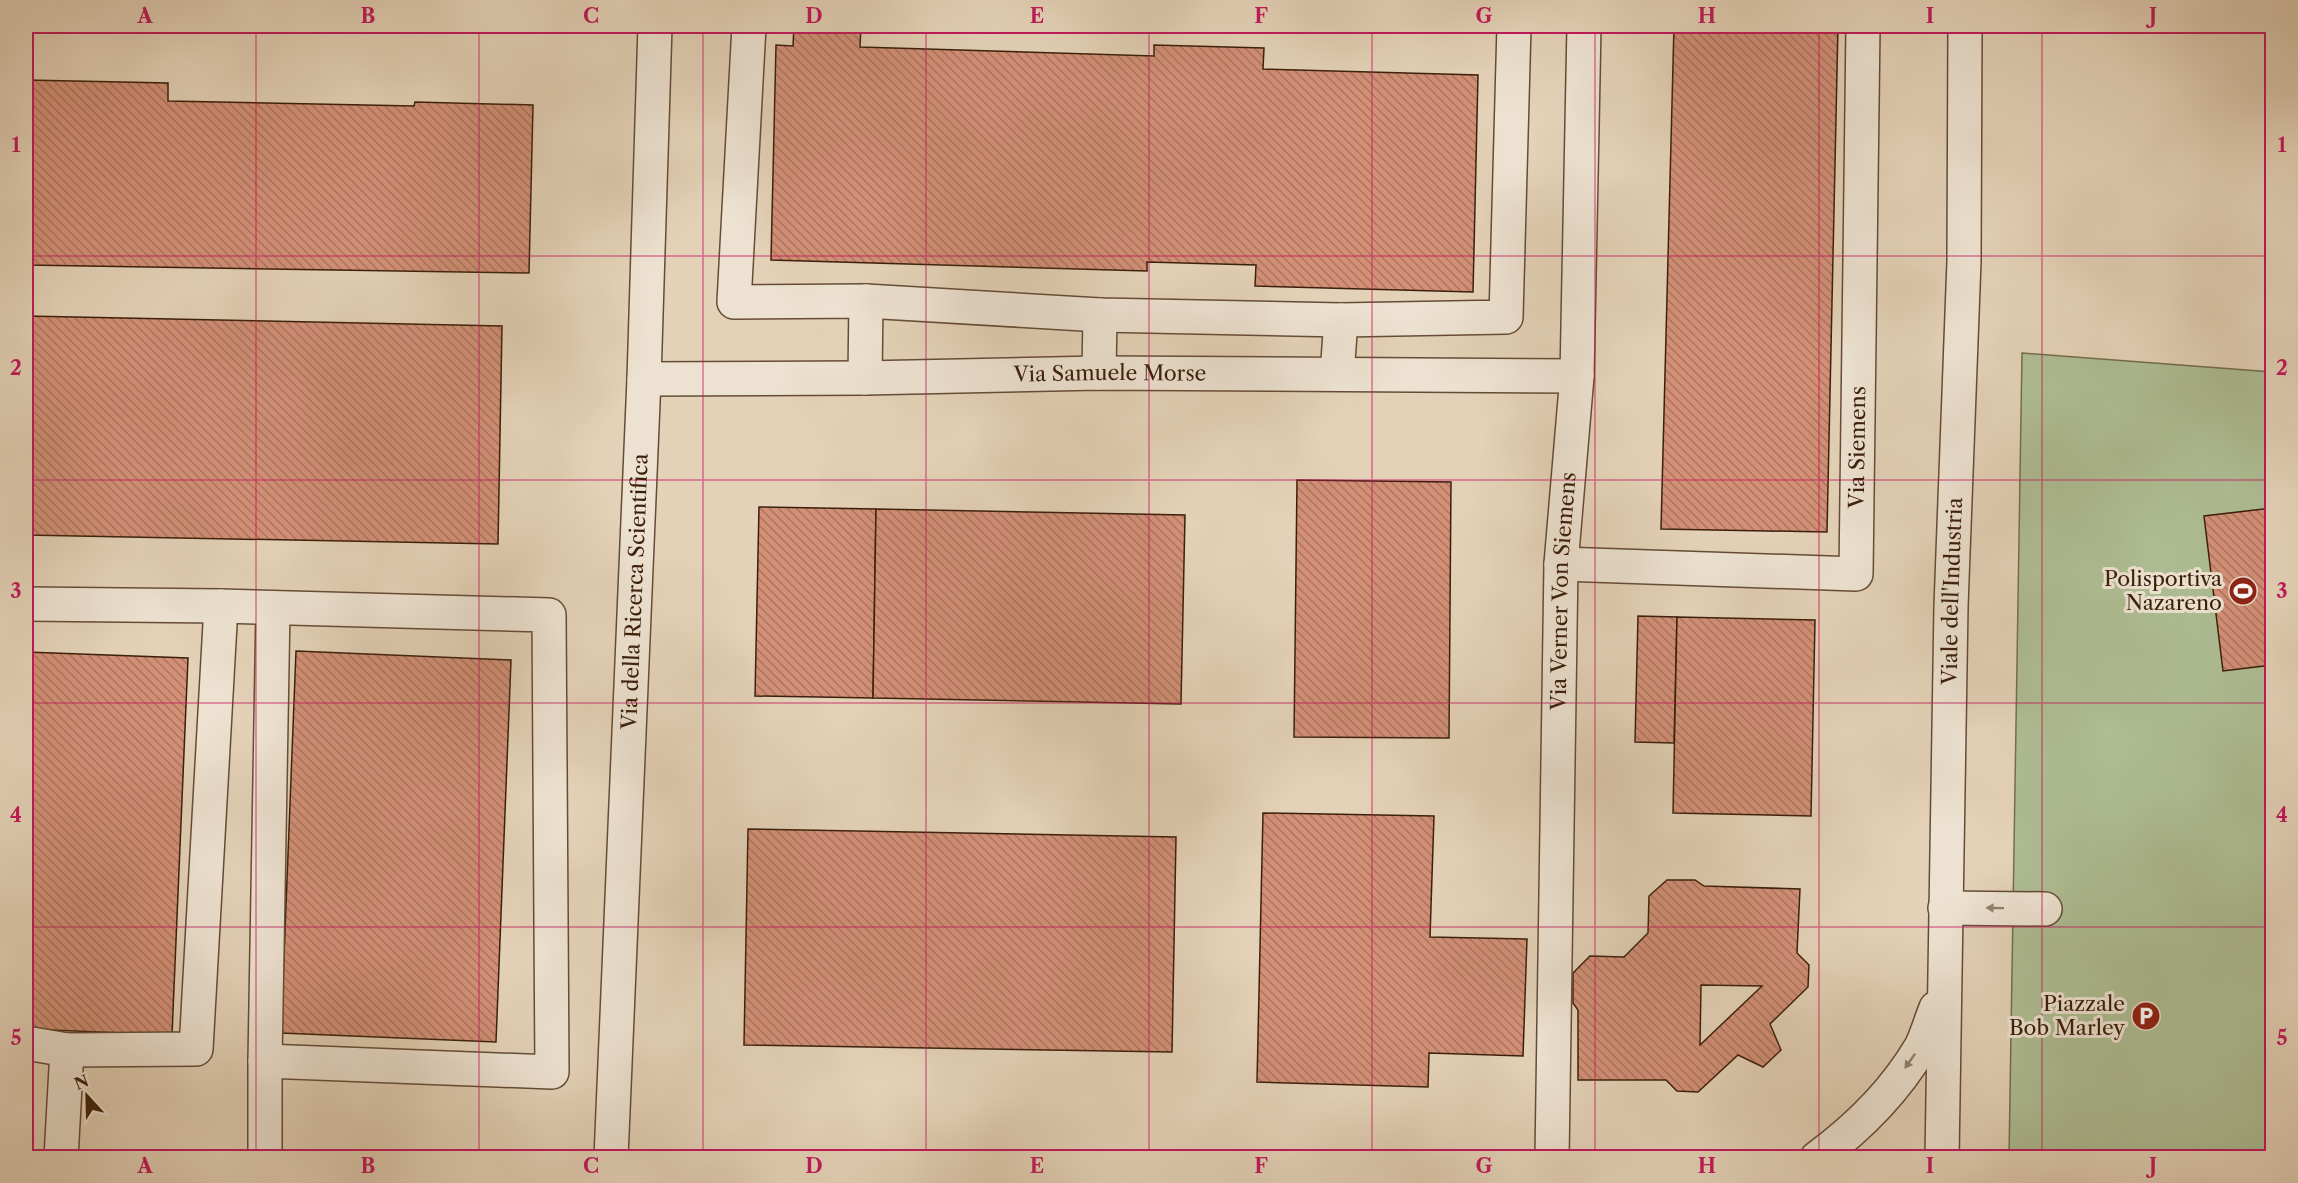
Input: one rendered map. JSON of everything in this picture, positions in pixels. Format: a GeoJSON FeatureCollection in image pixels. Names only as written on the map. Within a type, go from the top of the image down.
{"type":"FeatureCollection","features":[{"type":"Feature","properties":{"kind":"street","name":"Via della Ricerca Scientifica"},"geometry":{"type":"LineString","coordinates":[[611,1158],[644,379],[655,26]]}},
{"type":"Feature","properties":{"kind":"street"},"geometry":{"type":"LineString","coordinates":[[748,26],[734,302],[866,301],[1100,315],[1341,320],[1506,317],[1514,26]]}},
{"type":"Feature","properties":{"kind":"street","name":"Via Verner Von Siemens"},"geometry":{"type":"LineString","coordinates":[[1552,1158],[1561,564],[1577,376],[1584,26]]}},
{"type":"Feature","properties":{"kind":"street","name":"Via Siemens"},"geometry":{"type":"LineString","coordinates":[[1561,564],[1856,574],[1863,26]]}},
{"type":"Feature","properties":{"kind":"street","name":"Viale dell'Industria"},"geometry":{"type":"LineString","coordinates":[[1942,1158],[1951,606],[1964,261],[1965,26]]}},
{"type":"Feature","properties":{"kind":"street"},"geometry":{"type":"LineString","coordinates":[[864,378],[866,301]]}},
{"type":"Feature","properties":{"kind":"street"},"geometry":{"type":"LineString","coordinates":[[1100,315],[1100,373]]}},
{"type":"Feature","properties":{"kind":"street"},"geometry":{"type":"LineString","coordinates":[[1337,374],[1341,320]]}},
{"type":"Feature","properties":{"kind":"street","name":"Via Samuele Morse"},"geometry":{"type":"LineString","coordinates":[[644,379],[864,378],[1100,373],[1577,376]]}},
{"type":"Feature","properties":{"kind":"street"},"geometry":{"type":"LineString","coordinates":[[26,604],[221,606],[549,615],[552,1072],[265,1061]]}},
{"type":"Feature","properties":{"kind":"street"},"geometry":{"type":"LineString","coordinates":[[26,1043],[67,1050],[196,1050],[221,606]]}},
{"type":"Feature","properties":{"kind":"street"},"geometry":{"type":"LineString","coordinates":[[265,1158],[273,608]]}},
{"type":"Feature","properties":{"kind":"street"},"geometry":{"type":"LineString","coordinates":[[1945,908],[2045,909]]}},
{"type":"Feature","properties":{"kind":"street"},"geometry":{"type":"LineString","coordinates":[[1817,1158],[1883,1101],[1921,1046],[1943,989]]}},
{"type":"Feature","properties":{"kind":"street"},"geometry":{"type":"LineString","coordinates":[[61,1158],[67,1050]]}},
{"type":"Feature","properties":{"kind":"green space"},"geometry":{"type":"Polygon","coordinates":[[[2022,353],[2272,372],[2272,1157],[2009,1158],[2022,353]]]}},
{"type":"Feature","properties":{"kind":"building"},"geometry":{"type":"Polygon","coordinates":[[[794,26],[861,26],[860,47],[1154,56],[1154,45],[1264,48],[1263,69],[1478,75],[1473,292],[1255,286],[1256,265],[1147,262],[1147,271],[771,260],[776,45],[793,46],[794,26]]]}},
{"type":"Feature","properties":{"kind":"building"},"geometry":{"type":"Polygon","coordinates":[[[1674,26],[1838,26],[1827,532],[1661,529],[1674,26]]]}},
{"type":"Feature","properties":{"kind":"building"},"geometry":{"type":"Polygon","coordinates":[[[26,80],[168,83],[168,101],[414,106],[415,102],[533,105],[529,273],[26,265],[26,80]]]}},
{"type":"Feature","properties":{"kind":"building"},"geometry":{"type":"Polygon","coordinates":[[[26,316],[502,326],[498,544],[26,535],[26,316]]]}},
{"type":"Feature","properties":{"kind":"building"},"geometry":{"type":"Polygon","coordinates":[[[1297,480],[1451,482],[1449,738],[1294,737],[1297,480]]]}},
{"type":"Feature","properties":{"kind":"building"},"geometry":{"type":"Polygon","coordinates":[[[759,507],[876,509],[873,698],[755,696],[759,507]]]}},
{"type":"Feature","properties":{"kind":"building","name":"Polisportiva Nazareno"},"geometry":{"type":"Polygon","coordinates":[[[2272,508],[2272,665],[2223,671],[2204,516],[2272,508]]]}},
{"type":"Feature","properties":{"kind":"building"},"geometry":{"type":"Polygon","coordinates":[[[876,509],[1185,515],[1181,704],[873,698],[876,509]]]}},
{"type":"Feature","properties":{"kind":"building"},"geometry":{"type":"Polygon","coordinates":[[[1638,616],[1677,617],[1674,743],[1635,742],[1638,616]]]}},
{"type":"Feature","properties":{"kind":"building"},"geometry":{"type":"Polygon","coordinates":[[[1677,617],[1815,620],[1811,816],[1673,813],[1677,617]]]}},
{"type":"Feature","properties":{"kind":"building"},"geometry":{"type":"Polygon","coordinates":[[[296,651],[511,660],[496,1042],[281,1033],[296,651]]]}},
{"type":"Feature","properties":{"kind":"building"},"geometry":{"type":"Polygon","coordinates":[[[26,652],[188,658],[172,1035],[26,1029],[26,652]]]}},
{"type":"Feature","properties":{"kind":"building"},"geometry":{"type":"Polygon","coordinates":[[[1263,813],[1434,816],[1430,937],[1527,939],[1523,1056],[1429,1053],[1428,1087],[1257,1082],[1263,813]]]}},
{"type":"Feature","properties":{"kind":"building"},"geometry":{"type":"Polygon","coordinates":[[[748,829],[1176,837],[1172,1052],[744,1045],[748,829]]]}},
{"type":"Feature","properties":{"kind":"building"},"geometry":{"type":"Polygon","coordinates":[[[1667,880],[1695,880],[1704,886],[1800,889],[1797,953],[1809,965],[1808,987],[1770,1024],[1781,1050],[1763,1067],[1738,1055],[1698,1092],[1677,1091],[1666,1080],[1578,1080],[1578,1010],[1573,1003],[1573,973],[1590,956],[1624,957],[1648,933],[1649,896],[1667,880]],[[1701,985],[1700,1045],[1762,986],[1701,985]]]}},
{"type":"Feature","properties":{"kind":"place","name":"Polisportiva Nazareno"},"geometry":{"type":"Point","coordinates":[2243,591]}},
{"type":"Feature","properties":{"kind":"place","name":"Piazzale Bob Marley"},"geometry":{"type":"Point","coordinates":[2146,1016]}}]}
